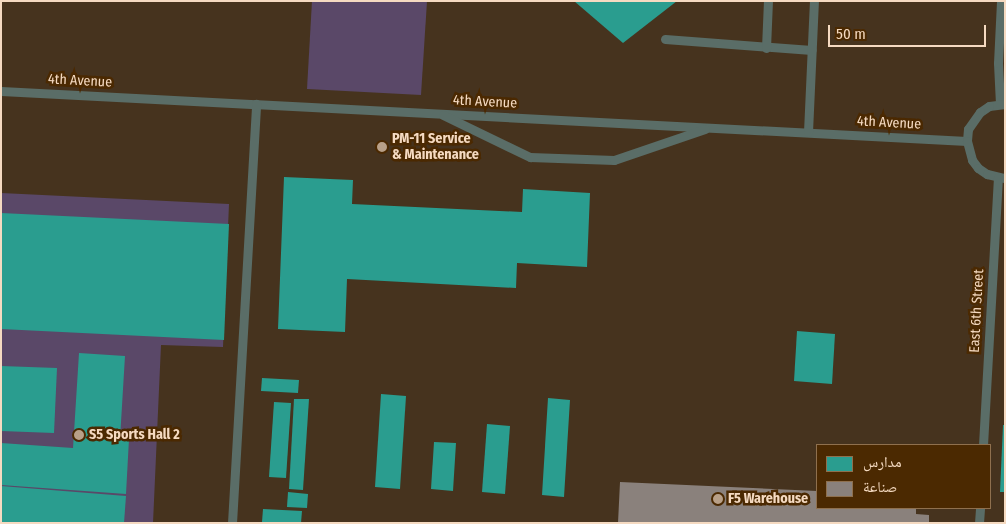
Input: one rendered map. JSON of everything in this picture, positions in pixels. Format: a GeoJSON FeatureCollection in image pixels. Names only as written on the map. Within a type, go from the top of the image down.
{"type":"FeatureCollection","features":[{"type":"Feature","properties":{"kind":"lane"},"geometry":{"type":"LineString","coordinates":[[766,48],[768,1]]}},
{"type":"Feature","properties":{"kind":"lane"},"geometry":{"type":"LineString","coordinates":[[808,132],[814,1]]}},
{"type":"Feature","properties":{"kind":"lane"},"geometry":{"type":"LineString","coordinates":[[1001,1],[998,63],[1002,104],[989,106],[973,120],[968,129],[966,140],[972,160],[978,168],[987,174],[1001,178]]}},
{"type":"Feature","properties":{"kind":"lane"},"geometry":{"type":"LineString","coordinates":[[665,39],[812,50]]}},
{"type":"Feature","properties":{"kind":"lane","name":"4th Avenue"},"geometry":{"type":"LineString","coordinates":[[1,91],[966,140]]}},
{"type":"Feature","properties":{"kind":"lane"},"geometry":{"type":"LineString","coordinates":[[232,523],[256,104]]}},
{"type":"Feature","properties":{"kind":"lane"},"geometry":{"type":"LineString","coordinates":[[438,113],[530,157],[614,160],[710,127]]}},
{"type":"Feature","properties":{"kind":"lane","name":"East 6th Street"},"geometry":{"type":"LineString","coordinates":[[983,444],[1001,178]]}},
{"type":"Feature","properties":{"kind":"lane"},"geometry":{"type":"LineString","coordinates":[[979,523],[980,509]]}},
{"type":"Feature","properties":{"kind":"shaded area"},"geometry":{"type":"Polygon","coordinates":[[[312,1],[427,1],[421,95],[307,89],[312,1]]]}},
{"type":"Feature","properties":{"kind":"shaded area","name":"S5 Sports Hall 2"},"geometry":{"type":"Polygon","coordinates":[[[1,193],[229,204],[223,347],[161,345],[153,523],[1,523],[1,193]]]}},
{"type":"Feature","properties":{"kind":"building: مدارس"},"geometry":{"type":"Polygon","coordinates":[[[574,1],[677,1],[623,43],[574,1]]]}},
{"type":"Feature","properties":{"kind":"building: مدارس"},"geometry":{"type":"Polygon","coordinates":[[[284,177],[353,180],[352,204],[522,212],[523,189],[590,193],[587,267],[517,263],[516,288],[347,279],[345,332],[278,329],[284,177]]]}},
{"type":"Feature","properties":{"kind":"building: مدارس"},"geometry":{"type":"Polygon","coordinates":[[[1,213],[229,224],[224,340],[1,329],[1,213]]]}},
{"type":"Feature","properties":{"kind":"building: مدارس"},"geometry":{"type":"Polygon","coordinates":[[[797,331],[835,334],[832,384],[794,381],[797,331]]]}},
{"type":"Feature","properties":{"kind":"building: مدارس"},"geometry":{"type":"Polygon","coordinates":[[[79,353],[125,356],[120,439],[129,439],[126,494],[1,485],[1,443],[73,448],[79,353]]]}},
{"type":"Feature","properties":{"kind":"building: مدارس"},"geometry":{"type":"Polygon","coordinates":[[[1,366],[57,368],[54,433],[1,431],[1,366]]]}},
{"type":"Feature","properties":{"kind":"building: مدارس"},"geometry":{"type":"Polygon","coordinates":[[[262,378],[299,380],[298,393],[261,391],[262,378]]]}},
{"type":"Feature","properties":{"kind":"building: مدارس"},"geometry":{"type":"Polygon","coordinates":[[[381,394],[406,396],[400,489],[375,487],[381,394]]]}},
{"type":"Feature","properties":{"kind":"building: مدارس"},"geometry":{"type":"Polygon","coordinates":[[[548,398],[570,400],[564,497],[542,495],[548,398]]]}},
{"type":"Feature","properties":{"kind":"building: مدارس"},"geometry":{"type":"Polygon","coordinates":[[[294,399],[309,399],[303,490],[289,489],[294,399]]]}},
{"type":"Feature","properties":{"kind":"building: مدارس"},"geometry":{"type":"Polygon","coordinates":[[[274,402],[291,403],[286,478],[269,477],[274,402]]]}},
{"type":"Feature","properties":{"kind":"building: مدارس"},"geometry":{"type":"Polygon","coordinates":[[[487,424],[510,426],[505,494],[482,492],[487,424]]]}},
{"type":"Feature","properties":{"kind":"building: مدارس"},"geometry":{"type":"Polygon","coordinates":[[[1003,425],[1005,425],[1005,492],[1000,492],[1003,425]]]}},
{"type":"Feature","properties":{"kind":"building: مدارس"},"geometry":{"type":"Polygon","coordinates":[[[434,442],[456,443],[453,491],[431,489],[434,442]]]}},
{"type":"Feature","properties":{"kind":"building: مدارس"},"geometry":{"type":"Polygon","coordinates":[[[1,486],[126,496],[124,523],[1,523],[1,486]]]}},
{"type":"Feature","properties":{"kind":"building: مدارس"},"geometry":{"type":"Polygon","coordinates":[[[288,492],[308,494],[307,508],[287,507],[288,492]]]}},
{"type":"Feature","properties":{"kind":"building: مدارس"},"geometry":{"type":"Polygon","coordinates":[[[263,509],[302,511],[301,523],[262,522],[263,509]]]}},
{"type":"Feature","properties":{"kind":"building: صناعة","name":"F5 Warehouse"},"geometry":{"type":"Polygon","coordinates":[[[620,482],[816,491],[816,509],[916,509],[916,514],[929,515],[929,523],[618,523],[620,482]]]}},
{"type":"Feature","properties":{"kind":"place","name":"PM-11 Service & Maintenance"},"geometry":{"type":"Point","coordinates":[382,147]}},
{"type":"Feature","properties":{"kind":"place","name":"S5 Sports Hall 2"},"geometry":{"type":"Point","coordinates":[79,435]}},
{"type":"Feature","properties":{"kind":"place","name":"F5 Warehouse"},"geometry":{"type":"Point","coordinates":[718,499]}}]}
